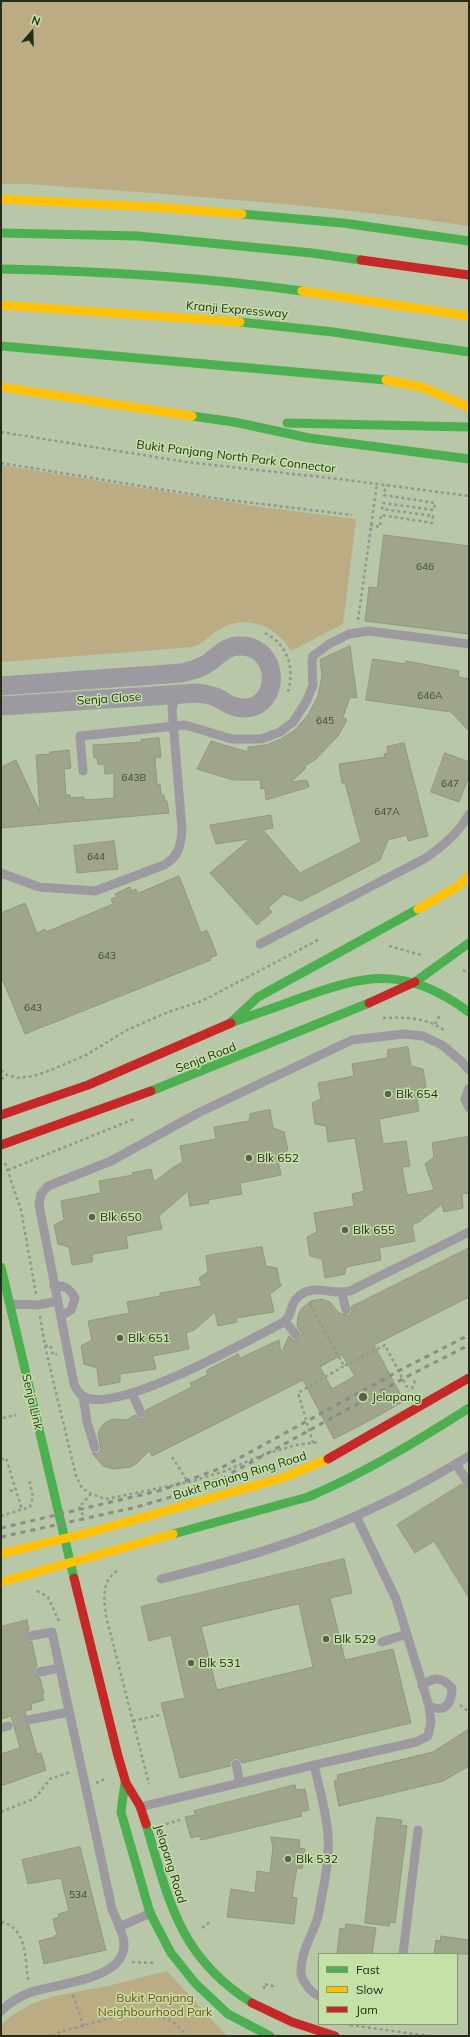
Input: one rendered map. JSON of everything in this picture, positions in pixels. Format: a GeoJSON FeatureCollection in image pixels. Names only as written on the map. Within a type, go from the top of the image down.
{"type":"FeatureCollection","features":[{"type":"Feature","properties":{"kind":"main road"},"geometry":{"type":"LineString","coordinates":[[1,199],[155,207],[343,223],[469,241]]}},
{"type":"Feature","properties":{"kind":"main road"},"geometry":{"type":"LineString","coordinates":[[1,233],[138,236],[312,253],[469,275]]}},
{"type":"Feature","properties":{"kind":"main road"},"geometry":{"type":"LineString","coordinates":[[1,269],[66,270],[246,283],[469,316]]}},
{"type":"Feature","properties":{"kind":"main road","name":"Kranji Expressway"},"geometry":{"type":"LineString","coordinates":[[1,305],[48,307],[241,322],[333,332],[469,352]]}},
{"type":"Feature","properties":{"kind":"main road"},"geometry":{"type":"LineString","coordinates":[[1,346],[380,379],[422,387],[469,407]]}},
{"type":"Feature","properties":{"kind":"main road"},"geometry":{"type":"LineString","coordinates":[[1,387],[234,422],[310,438],[469,459]]}},
{"type":"Feature","properties":{"kind":"main road"},"geometry":{"type":"LineString","coordinates":[[234,422],[469,427]]}},
{"type":"Feature","properties":{"kind":"main road"},"geometry":{"type":"LineString","coordinates":[[229,1024],[258,997],[457,887],[469,876]]}},
{"type":"Feature","properties":{"kind":"main road"},"geometry":{"type":"LineString","coordinates":[[415,982],[445,962],[469,943]]}},
{"type":"Feature","properties":{"kind":"main road","name":"Senja Road"},"geometry":{"type":"LineString","coordinates":[[1,1116],[120,1072],[229,1024],[349,982],[378,978],[398,978],[415,982],[439,991],[469,1012]]}},
{"type":"Feature","properties":{"kind":"main road","name":"Senja Road"},"geometry":{"type":"LineString","coordinates":[[1,1145],[109,1108],[242,1056],[375,1002],[415,982]]}},
{"type":"Feature","properties":{"kind":"main road","name":"Senja Link"},"geometry":{"type":"LineString","coordinates":[[1,1267],[64,1538]]}},
{"type":"Feature","properties":{"kind":"main road","name":"Bukit Panjang Ring Road"},"geometry":{"type":"LineString","coordinates":[[1,1554],[32,1547],[282,1478],[322,1463],[469,1378]]}},
{"type":"Feature","properties":{"kind":"main road"},"geometry":{"type":"LineString","coordinates":[[1,1582],[288,1503],[334,1487],[388,1457],[469,1408]]}},
{"type":"Feature","properties":{"kind":"main road"},"geometry":{"type":"LineString","coordinates":[[32,1547],[35,1542],[49,1535],[60,1519]]}},
{"type":"Feature","properties":{"kind":"main road","name":"Jelapang Road"},"geometry":{"type":"LineString","coordinates":[[64,1538],[125,1782],[141,1807],[169,1906],[191,1947],[213,1973],[239,1997],[266,2013],[301,2026],[335,2036]]}},
{"type":"Feature","properties":{"kind":"main road","name":"Jelapang Road"},"geometry":{"type":"LineString","coordinates":[[125,1782],[120,1812],[150,1914],[171,1953],[195,1983],[228,2014],[270,2036]]}},
{"type":"Feature","properties":{"kind":"street","name":"Senja Close"},"geometry":{"type":"LineString","coordinates":[[1,686],[182,673],[204,666],[231,647],[246,646],[260,652],[267,660],[272,670],[272,680],[264,699],[255,705],[246,708],[235,708],[225,704],[217,698],[198,693],[1,706]]}},
{"type":"Feature","properties":{"kind":"street"},"geometry":{"type":"LineString","coordinates":[[214,659],[210,669],[209,679],[217,698]]}},
{"type":"Feature","properties":{"kind":"street"},"geometry":{"type":"LineString","coordinates":[[1,1101],[19,1110]]}},
{"type":"Feature","properties":{"kind":"lane"},"geometry":{"type":"LineString","coordinates":[[83,771],[80,736],[174,726],[188,726],[222,736],[246,740],[261,739],[280,732],[298,716],[310,694],[314,681],[312,662],[313,656],[329,644],[349,634],[369,630],[469,644]]}},
{"type":"Feature","properties":{"kind":"lane"},"geometry":{"type":"LineString","coordinates":[[1,873],[39,887],[95,890],[164,865],[172,860],[180,846],[182,829],[172,709],[177,699],[186,693]]}},
{"type":"Feature","properties":{"kind":"lane"},"geometry":{"type":"LineString","coordinates":[[154,695],[161,698],[172,709]]}},
{"type":"Feature","properties":{"kind":"lane"},"geometry":{"type":"LineString","coordinates":[[260,944],[424,859],[441,848],[456,833],[469,814]]}},
{"type":"Feature","properties":{"kind":"lane"},"geometry":{"type":"LineString","coordinates":[[95,1448],[87,1422],[83,1396],[74,1384],[39,1208],[41,1194],[48,1186],[111,1161],[198,1114],[352,1040],[404,1034],[423,1036],[442,1046],[461,1061],[469,1070]]}},
{"type":"Feature","properties":{"kind":"lane"},"geometry":{"type":"LineString","coordinates":[[469,1088],[465,1099],[469,1108]]}},
{"type":"Feature","properties":{"kind":"lane"},"geometry":{"type":"LineString","coordinates":[[83,1396],[98,1400],[132,1393],[169,1379],[285,1322],[289,1317],[294,1301],[306,1291],[317,1289],[342,1293],[469,1232]]}},
{"type":"Feature","properties":{"kind":"lane"},"geometry":{"type":"LineString","coordinates":[[54,1286],[66,1287],[72,1292],[75,1298],[71,1310],[61,1316]]}},
{"type":"Feature","properties":{"kind":"lane"},"geometry":{"type":"LineString","coordinates":[[342,1293],[346,1310]]}},
{"type":"Feature","properties":{"kind":"lane"},"geometry":{"type":"LineString","coordinates":[[10,1304],[38,1305],[58,1301]]}},
{"type":"Feature","properties":{"kind":"lane"},"geometry":{"type":"LineString","coordinates":[[285,1322],[296,1335]]}},
{"type":"Feature","properties":{"kind":"lane"},"geometry":{"type":"LineString","coordinates":[[132,1393],[141,1413]]}},
{"type":"Feature","properties":{"kind":"lane"},"geometry":{"type":"LineString","coordinates":[[161,1579],[221,1564],[356,1516],[376,1507],[469,1456]]}},
{"type":"Feature","properties":{"kind":"lane"},"geometry":{"type":"LineString","coordinates":[[456,1464],[467,1481]]}},
{"type":"Feature","properties":{"kind":"lane"},"geometry":{"type":"LineString","coordinates":[[120,1812],[425,1739],[428,1736],[431,1726],[428,1706],[396,1599],[356,1516]]}},
{"type":"Feature","properties":{"kind":"lane"},"geometry":{"type":"LineString","coordinates":[[1,2011],[8,2004],[30,1993],[101,1974],[119,1961],[124,1943],[112,1909],[52,1632],[30,1636]]}},
{"type":"Feature","properties":{"kind":"lane"},"geometry":{"type":"LineString","coordinates":[[382,1642],[407,1634]]}},
{"type":"Feature","properties":{"kind":"lane"},"geometry":{"type":"LineString","coordinates":[[39,1672],[60,1668]]}},
{"type":"Feature","properties":{"kind":"lane"},"geometry":{"type":"LineString","coordinates":[[422,1686],[431,1679],[438,1678],[445,1680],[452,1688],[452,1698],[443,1708],[435,1709],[428,1706]]}},
{"type":"Feature","properties":{"kind":"lane"},"geometry":{"type":"LineString","coordinates":[[28,1720],[69,1712]]}},
{"type":"Feature","properties":{"kind":"lane"},"geometry":{"type":"LineString","coordinates":[[236,1764],[240,1783]]}},
{"type":"Feature","properties":{"kind":"lane"},"geometry":{"type":"LineString","coordinates":[[314,1765],[328,1829],[328,1844],[319,1911],[316,1923],[303,1953],[301,1975],[307,1986],[318,1995]]}},
{"type":"Feature","properties":{"kind":"lane"},"geometry":{"type":"LineString","coordinates":[[403,1953],[418,1830]]}},
{"type":"Feature","properties":{"kind":"lane"},"geometry":{"type":"LineString","coordinates":[[119,1927],[169,1906]]}},
{"type":"Feature","properties":{"kind":"path","name":"Bukit Panjang North Park Connector"},"geometry":{"type":"LineString","coordinates":[[1,432],[186,462],[469,496]]}},
{"type":"Feature","properties":{"kind":"path"},"geometry":{"type":"LineString","coordinates":[[1,462],[221,499],[352,515]]}},
{"type":"Feature","properties":{"kind":"path"},"geometry":{"type":"LineString","coordinates":[[356,633],[370,525],[377,484]]}},
{"type":"Feature","properties":{"kind":"path"},"geometry":{"type":"LineString","coordinates":[[370,525],[380,527],[381,515],[432,523],[433,516],[382,509],[383,503],[434,510],[435,503],[384,496],[386,485]]}},
{"type":"Feature","properties":{"kind":"path"},"geometry":{"type":"LineString","coordinates":[[262,632],[276,640],[282,647],[290,664],[291,677],[286,697]]}},
{"type":"Feature","properties":{"kind":"path"},"geometry":{"type":"LineString","coordinates":[[380,930],[388,946],[445,962]]}},
{"type":"Feature","properties":{"kind":"path"},"geometry":{"type":"LineString","coordinates":[[1,1070],[7,1075],[17,1078],[34,1076],[86,1055],[127,1030],[168,1012],[202,1001],[321,938]]}},
{"type":"Feature","properties":{"kind":"path"},"geometry":{"type":"LineString","coordinates":[[1,1079],[7,1075]]}},
{"type":"Feature","properties":{"kind":"path"},"geometry":{"type":"LineString","coordinates":[[8,1170],[21,1210],[44,1343],[76,1476],[82,1488],[91,1494],[106,1499],[188,1482],[225,1471],[265,1454],[296,1445],[324,1441]]}},
{"type":"Feature","properties":{"kind":"path"},"geometry":{"type":"LineString","coordinates":[[308,1299],[344,1366]]}},
{"type":"Feature","properties":{"kind":"path"},"geometry":{"type":"LineString","coordinates":[[44,1343],[48,1342]]}},
{"type":"Feature","properties":{"kind":"path"},"geometry":{"type":"LineString","coordinates":[[313,1443],[298,1393],[344,1366],[385,1345],[410,1393]]}},
{"type":"Feature","properties":{"kind":"path"},"geometry":{"type":"LineString","coordinates":[[407,1396],[410,1393],[416,1378]]}},
{"type":"Feature","properties":{"kind":"path"},"geometry":{"type":"LineString","coordinates":[[3,1418],[17,1415]]}},
{"type":"Feature","properties":{"kind":"path"},"geometry":{"type":"LineString","coordinates":[[1,1459],[6,1458],[22,1510]]}},
{"type":"Feature","properties":{"kind":"path"},"geometry":{"type":"LineString","coordinates":[[172,1458],[188,1482]]}},
{"type":"Feature","properties":{"kind":"path"},"geometry":{"type":"LineString","coordinates":[[10,1491],[15,1489]]}},
{"type":"Feature","properties":{"kind":"path"},"geometry":{"type":"LineString","coordinates":[[79,1507],[91,1494]]}},
{"type":"Feature","properties":{"kind":"path"},"geometry":{"type":"LineString","coordinates":[[1,1516],[30,1507]]}},
{"type":"Feature","properties":{"kind":"path"},"geometry":{"type":"LineString","coordinates":[[109,1576],[105,1587],[104,1601],[106,1616],[160,1826],[180,1820]]}},
{"type":"Feature","properties":{"kind":"path"},"geometry":{"type":"LineString","coordinates":[[133,1721],[158,1715]]}},
{"type":"Feature","properties":{"kind":"path"},"geometry":{"type":"LineString","coordinates":[[1,1812],[38,1796],[50,1779],[82,1770]]}},
{"type":"Feature","properties":{"kind":"path"},"geometry":{"type":"LineString","coordinates":[[203,1928],[211,1921]]}},
{"type":"Feature","properties":{"kind":"path"},"geometry":{"type":"LineString","coordinates":[[1,1922],[10,1924],[18,1931],[23,1944],[30,1993]]}},
{"type":"Feature","properties":{"kind":"path"},"geometry":{"type":"LineString","coordinates":[[119,1961],[156,1963]]}},
{"type":"Feature","properties":{"kind":"path"},"geometry":{"type":"LineString","coordinates":[[68,1982],[84,2026]]}},
{"type":"Feature","properties":{"kind":"path"},"geometry":{"type":"LineString","coordinates":[[269,1991],[263,1988],[264,1984],[277,1987]]}},
{"type":"Feature","properties":{"kind":"path"},"geometry":{"type":"LineString","coordinates":[[52,2036],[124,2014],[145,2012],[164,2017],[182,2029],[186,2036]]}},
{"type":"Feature","properties":{"kind":"path"},"geometry":{"type":"LineString","coordinates":[[350,2025],[429,2036]]}},
{"type":"Feature","properties":{"kind":"green space"},"geometry":{"type":"Polygon","coordinates":[[[1,1],[469,1],[469,226],[359,212],[193,196],[27,184],[1,184],[1,1]]]}},
{"type":"Feature","properties":{"kind":"green space"},"geometry":{"type":"Polygon","coordinates":[[[1,465],[261,507],[356,519],[343,624],[291,651],[278,635],[269,629],[250,623],[239,623],[229,625],[219,630],[200,644],[193,647],[1,662],[1,465]]]}},
{"type":"Feature","properties":{"kind":"green space","name":"Bukit Panjang Neighbourhood Park"},"geometry":{"type":"Polygon","coordinates":[[[167,1971],[227,2036],[1,2036],[1,2025],[25,2007],[51,1997],[108,1986],[167,1971]]]}},
{"type":"Feature","properties":{"kind":"building"},"geometry":{"type":"Polygon","coordinates":[[[384,535],[469,546],[469,634],[365,621],[369,587],[377,588],[384,535]]]}},
{"type":"Feature","properties":{"kind":"building"},"geometry":{"type":"Polygon","coordinates":[[[350,646],[357,698],[350,697],[343,717],[347,720],[338,736],[316,759],[305,766],[306,768],[291,782],[307,780],[309,787],[266,800],[265,788],[261,789],[260,780],[233,780],[197,769],[211,741],[248,752],[248,747],[266,745],[281,739],[295,730],[308,715],[318,696],[322,675],[320,660],[350,646]]]}},
{"type":"Feature","properties":{"kind":"building"},"geometry":{"type":"Polygon","coordinates":[[[373,659],[405,664],[406,661],[459,671],[458,677],[469,679],[469,731],[451,712],[366,700],[373,659]]]}},
{"type":"Feature","properties":{"kind":"building"},"geometry":{"type":"Polygon","coordinates":[[[159,738],[161,757],[155,758],[157,785],[160,784],[161,795],[164,795],[165,801],[167,801],[169,813],[1,828],[1,767],[16,760],[40,812],[36,755],[69,750],[71,768],[64,769],[66,795],[70,795],[70,798],[84,797],[84,800],[114,798],[114,773],[105,774],[104,764],[98,764],[97,757],[94,758],[93,745],[142,742],[141,740],[159,738]]]}},
{"type":"Feature","properties":{"kind":"building"},"geometry":{"type":"Polygon","coordinates":[[[404,743],[428,836],[408,841],[407,835],[388,840],[380,860],[301,901],[284,894],[268,908],[272,912],[257,925],[210,873],[250,839],[216,844],[210,825],[271,815],[273,828],[263,830],[300,873],[361,842],[345,783],[342,783],[339,764],[385,757],[384,754],[388,753],[387,747],[404,743]]]}},
{"type":"Feature","properties":{"kind":"building"},"geometry":{"type":"Polygon","coordinates":[[[445,753],[469,762],[469,776],[459,802],[431,792],[445,753]]]}},
{"type":"Feature","properties":{"kind":"building"},"geometry":{"type":"Polygon","coordinates":[[[114,841],[118,869],[77,873],[74,846],[114,841]]]}},
{"type":"Feature","properties":{"kind":"building"},"geometry":{"type":"Polygon","coordinates":[[[179,876],[201,933],[207,930],[217,955],[210,958],[211,960],[25,1034],[1,976],[1,913],[25,903],[37,933],[45,929],[46,932],[113,904],[111,899],[117,897],[115,894],[130,887],[132,891],[136,889],[138,893],[179,876]]]}},
{"type":"Feature","properties":{"kind":"building"},"geometry":{"type":"Polygon","coordinates":[[[408,1047],[411,1066],[423,1069],[426,1087],[416,1093],[419,1111],[379,1119],[383,1144],[406,1141],[410,1166],[402,1167],[407,1195],[434,1190],[425,1164],[434,1157],[432,1143],[469,1136],[469,1193],[462,1194],[463,1208],[444,1212],[442,1204],[419,1222],[412,1225],[415,1241],[379,1248],[381,1260],[346,1267],[345,1274],[325,1278],[322,1259],[310,1256],[307,1237],[317,1232],[314,1213],[354,1206],[352,1194],[364,1191],[355,1138],[328,1142],[326,1126],[315,1124],[312,1103],[321,1099],[318,1083],[354,1076],[352,1064],[387,1058],[388,1050],[408,1047]]]}},
{"type":"Feature","properties":{"kind":"building"},"geometry":{"type":"Polygon","coordinates":[[[270,1110],[273,1128],[284,1132],[288,1150],[277,1156],[281,1175],[240,1183],[242,1194],[208,1200],[209,1203],[190,1206],[188,1191],[159,1216],[162,1229],[126,1236],[128,1248],[93,1254],[92,1262],[72,1265],[69,1247],[58,1244],[54,1225],[64,1220],[61,1201],[101,1193],[99,1181],[133,1175],[132,1173],[151,1169],[154,1182],[175,1166],[183,1162],[180,1146],[216,1139],[214,1127],[249,1121],[250,1114],[270,1110]]]}},
{"type":"Feature","properties":{"kind":"building"},"geometry":{"type":"Polygon","coordinates":[[[262,1247],[266,1266],[277,1268],[280,1284],[282,1285],[270,1294],[274,1312],[236,1318],[237,1322],[218,1326],[215,1312],[194,1330],[186,1333],[189,1349],[153,1356],[156,1369],[120,1374],[120,1382],[99,1386],[97,1368],[84,1364],[81,1346],[92,1340],[88,1321],[129,1313],[127,1302],[160,1296],[160,1293],[202,1286],[199,1278],[208,1272],[206,1256],[262,1247]]]}},
{"type":"Feature","properties":{"kind":"building"},"geometry":{"type":"Polygon","coordinates":[[[469,1248],[469,1297],[374,1345],[404,1401],[378,1416],[334,1439],[303,1380],[152,1456],[149,1451],[131,1467],[113,1469],[103,1466],[92,1453],[97,1454],[101,1450],[98,1434],[101,1427],[106,1422],[113,1419],[127,1420],[135,1415],[140,1419],[144,1418],[147,1414],[146,1410],[192,1387],[190,1383],[207,1375],[207,1370],[238,1354],[240,1358],[279,1340],[281,1353],[289,1336],[294,1341],[301,1338],[302,1334],[297,1326],[298,1316],[301,1309],[311,1301],[321,1299],[330,1302],[339,1313],[348,1316],[352,1312],[351,1307],[469,1248]],[[342,1355],[320,1367],[332,1389],[355,1376],[342,1355]]]}},
{"type":"Feature","properties":{"kind":"building"},"geometry":{"type":"Polygon","coordinates":[[[462,1484],[469,1486],[469,1598],[434,1541],[415,1553],[397,1525],[462,1484]]]}},
{"type":"Feature","properties":{"kind":"building"},"geometry":{"type":"Polygon","coordinates":[[[344,1559],[352,1593],[330,1598],[345,1660],[393,1649],[411,1723],[242,1763],[238,1758],[234,1758],[230,1762],[230,1766],[180,1778],[161,1703],[185,1698],[171,1635],[149,1641],[141,1607],[344,1559]],[[299,1604],[201,1627],[217,1690],[313,1667],[299,1604]]]}},
{"type":"Feature","properties":{"kind":"building"},"geometry":{"type":"Polygon","coordinates":[[[27,1620],[29,1630],[24,1637],[28,1641],[32,1642],[37,1666],[33,1673],[40,1678],[44,1700],[31,1704],[32,1709],[25,1711],[26,1715],[22,1721],[24,1724],[29,1726],[37,1754],[41,1753],[46,1770],[1,1786],[1,1754],[20,1748],[11,1716],[1,1719],[1,1627],[27,1620]]]}},
{"type":"Feature","properties":{"kind":"building"},"geometry":{"type":"Polygon","coordinates":[[[469,1729],[469,1766],[443,1781],[339,1806],[334,1781],[338,1780],[337,1775],[433,1752],[469,1729]]]}},
{"type":"Feature","properties":{"kind":"building"},"geometry":{"type":"Polygon","coordinates":[[[295,1785],[296,1790],[305,1789],[309,1810],[300,1812],[302,1816],[201,1840],[199,1836],[191,1838],[185,1817],[195,1815],[194,1811],[295,1785]]]}},
{"type":"Feature","properties":{"kind":"building"},"geometry":{"type":"Polygon","coordinates":[[[377,1817],[402,1820],[401,1825],[407,1826],[395,1923],[390,1922],[389,1926],[365,1923],[377,1817]]]}},
{"type":"Feature","properties":{"kind":"building"},"geometry":{"type":"Polygon","coordinates":[[[271,1837],[300,1840],[299,1848],[305,1849],[302,1869],[297,1868],[292,1897],[297,1898],[294,1924],[227,1917],[231,1889],[255,1893],[257,1871],[270,1873],[273,1847],[271,1837]]]}},
{"type":"Feature","properties":{"kind":"building"},"geometry":{"type":"Polygon","coordinates":[[[80,1847],[106,1950],[44,1964],[39,1941],[57,1935],[53,1919],[59,1917],[58,1914],[69,1911],[61,1878],[28,1884],[22,1860],[80,1847]]]}},
{"type":"Feature","properties":{"kind":"building"},"geometry":{"type":"Polygon","coordinates":[[[346,1924],[376,1928],[372,1953],[337,1953],[340,1928],[345,1929],[346,1924]]]}},
{"type":"Feature","properties":{"kind":"building"},"geometry":{"type":"Polygon","coordinates":[[[441,1936],[469,1940],[469,1954],[434,1953],[436,1940],[440,1941],[441,1936]]]}},
{"type":"Feature","properties":{"kind":"railway"},"geometry":{"type":"LineString","coordinates":[[1,1528],[162,1490],[221,1468],[406,1367],[469,1335]]}},
{"type":"Feature","properties":{"kind":"railway"},"geometry":{"type":"LineString","coordinates":[[1,1537],[137,1507],[188,1492],[226,1476],[410,1375],[469,1345]]}},
{"type":"Feature","properties":{"kind":"traffic: fast"},"geometry":{"type":"LineString","coordinates":[[242,214],[343,223],[469,241]]}},
{"type":"Feature","properties":{"kind":"traffic: fast"},"geometry":{"type":"LineString","coordinates":[[1,233],[138,236],[312,253],[361,260]]}},
{"type":"Feature","properties":{"kind":"traffic: fast"},"geometry":{"type":"LineString","coordinates":[[1,269],[76,271],[190,278],[302,291]]}},
{"type":"Feature","properties":{"kind":"traffic: fast"},"geometry":{"type":"LineString","coordinates":[[240,322],[333,332],[469,352]]}},
{"type":"Feature","properties":{"kind":"traffic: fast"},"geometry":{"type":"LineString","coordinates":[[1,346],[386,380]]}},
{"type":"Feature","properties":{"kind":"traffic: fast"},"geometry":{"type":"LineString","coordinates":[[192,416],[234,422],[309,438],[469,459]]}},
{"type":"Feature","properties":{"kind":"traffic: fast"},"geometry":{"type":"LineString","coordinates":[[287,423],[469,427]]}},
{"type":"Feature","properties":{"kind":"traffic: fast"},"geometry":{"type":"LineString","coordinates":[[229,1024],[258,997],[418,909]]}},
{"type":"Feature","properties":{"kind":"traffic: fast"},"geometry":{"type":"LineString","coordinates":[[415,982],[469,943]]}},
{"type":"Feature","properties":{"kind":"traffic: fast"},"geometry":{"type":"LineString","coordinates":[[231,1023],[343,984],[364,980],[384,979],[404,981],[425,987],[446,997],[469,1012]]}},
{"type":"Feature","properties":{"kind":"traffic: fast"},"geometry":{"type":"LineString","coordinates":[[151,1091],[369,1003]]}},
{"type":"Feature","properties":{"kind":"traffic: fast"},"geometry":{"type":"LineString","coordinates":[[1,1267],[74,1578]]}},
{"type":"Feature","properties":{"kind":"traffic: fast"},"geometry":{"type":"LineString","coordinates":[[173,1534],[308,1497],[370,1467],[469,1408]]}},
{"type":"Feature","properties":{"kind":"traffic: fast"},"geometry":{"type":"LineString","coordinates":[[125,1782],[121,1812],[150,1913],[171,1953],[195,1983],[228,2014],[270,2036]]}},
{"type":"Feature","properties":{"kind":"traffic: fast"},"geometry":{"type":"LineString","coordinates":[[146,1824],[170,1902],[180,1925],[192,1946],[208,1966],[227,1985],[252,2003]]}},
{"type":"Feature","properties":{"kind":"traffic: slow"},"geometry":{"type":"LineString","coordinates":[[1,199],[155,207],[242,214]]}},
{"type":"Feature","properties":{"kind":"traffic: slow"},"geometry":{"type":"LineString","coordinates":[[302,291],[469,316]]}},
{"type":"Feature","properties":{"kind":"traffic: slow"},"geometry":{"type":"LineString","coordinates":[[1,305],[240,322]]}},
{"type":"Feature","properties":{"kind":"traffic: slow"},"geometry":{"type":"LineString","coordinates":[[386,380],[422,387],[469,407]]}},
{"type":"Feature","properties":{"kind":"traffic: slow"},"geometry":{"type":"LineString","coordinates":[[1,387],[192,416]]}},
{"type":"Feature","properties":{"kind":"traffic: slow"},"geometry":{"type":"LineString","coordinates":[[418,909],[457,887],[469,876]]}},
{"type":"Feature","properties":{"kind":"traffic: slow"},"geometry":{"type":"LineString","coordinates":[[1,1554],[91,1532],[282,1478],[328,1459]]}},
{"type":"Feature","properties":{"kind":"traffic: slow"},"geometry":{"type":"LineString","coordinates":[[1,1582],[173,1534]]}},
{"type":"Feature","properties":{"kind":"traffic: jam"},"geometry":{"type":"LineString","coordinates":[[361,260],[469,275]]}},
{"type":"Feature","properties":{"kind":"traffic: jam"},"geometry":{"type":"LineString","coordinates":[[369,1003],[415,982]]}},
{"type":"Feature","properties":{"kind":"traffic: jam"},"geometry":{"type":"LineString","coordinates":[[1,1115],[88,1085],[231,1023]]}},
{"type":"Feature","properties":{"kind":"traffic: jam"},"geometry":{"type":"LineString","coordinates":[[1,1145],[151,1091]]}},
{"type":"Feature","properties":{"kind":"traffic: jam"},"geometry":{"type":"LineString","coordinates":[[328,1459],[469,1378]]}},
{"type":"Feature","properties":{"kind":"traffic: jam"},"geometry":{"type":"LineString","coordinates":[[74,1578],[118,1756],[126,1783],[140,1806],[146,1824]]}},
{"type":"Feature","properties":{"kind":"traffic: jam"},"geometry":{"type":"LineString","coordinates":[[252,2003],[292,2022],[335,2036]]}},
{"type":"Feature","properties":{"kind":"place","name":"Blk 654"},"geometry":{"type":"Point","coordinates":[388,1094]}},
{"type":"Feature","properties":{"kind":"place","name":"Blk 652"},"geometry":{"type":"Point","coordinates":[249,1158]}},
{"type":"Feature","properties":{"kind":"place","name":"Blk 650"},"geometry":{"type":"Point","coordinates":[92,1217]}},
{"type":"Feature","properties":{"kind":"place","name":"Blk 655"},"geometry":{"type":"Point","coordinates":[345,1230]}},
{"type":"Feature","properties":{"kind":"place","name":"Blk 651"},"geometry":{"type":"Point","coordinates":[120,1338]}},
{"type":"Feature","properties":{"kind":"place","name":"Jelapang"},"geometry":{"type":"Point","coordinates":[363,1397]}},
{"type":"Feature","properties":{"kind":"place","name":"Blk 529"},"geometry":{"type":"Point","coordinates":[326,1639]}},
{"type":"Feature","properties":{"kind":"place","name":"Blk 531"},"geometry":{"type":"Point","coordinates":[191,1663]}},
{"type":"Feature","properties":{"kind":"place","name":"Blk 532"},"geometry":{"type":"Point","coordinates":[288,1859]}}]}
